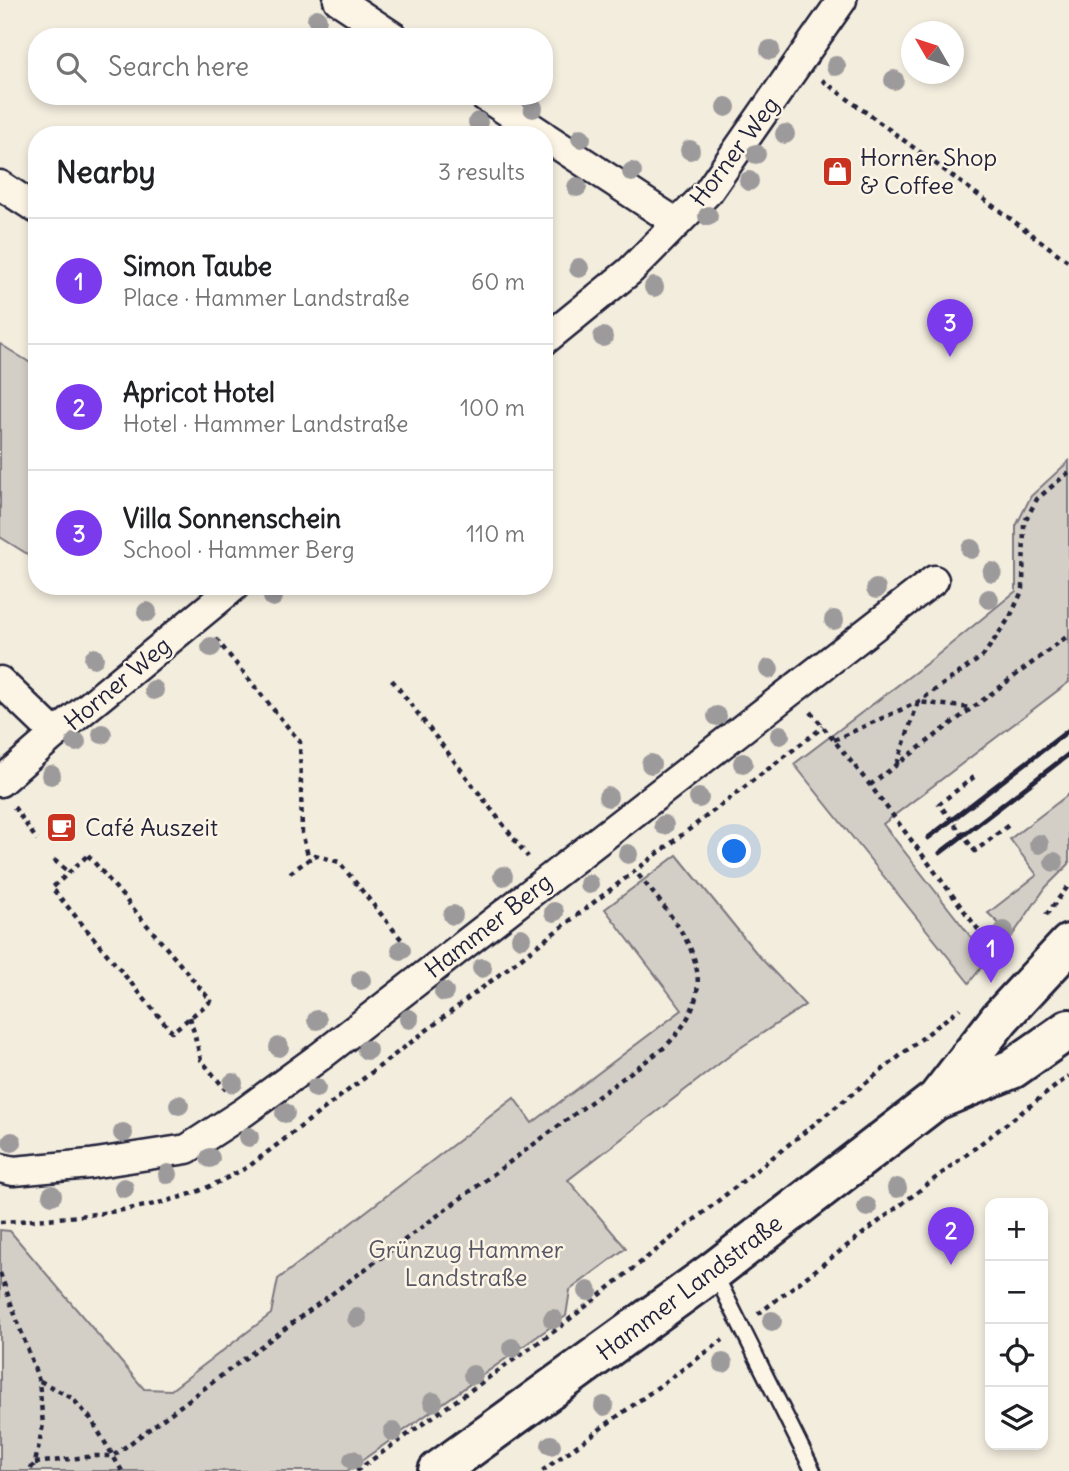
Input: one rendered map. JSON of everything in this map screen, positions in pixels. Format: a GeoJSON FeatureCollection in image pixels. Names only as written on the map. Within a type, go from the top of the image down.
{"type":"FeatureCollection","features":[{"type":"Feature","properties":{"kind":"main road","name":"Hammer Landstraße"},"geometry":{"type":"LineString","coordinates":[[438,1471],[713,1271],[937,1099],[1000,1018],[1055,933]]}},
{"type":"Feature","properties":{"kind":"main road","name":"Hammer Landstraße"},"geometry":{"type":"LineString","coordinates":[[937,1099],[1012,1069],[1069,1029]]}},
{"type":"Feature","properties":{"kind":"street"},"geometry":{"type":"LineString","coordinates":[[338,0],[380,28]]}},
{"type":"Feature","properties":{"kind":"street","name":"Horner Weg"},"geometry":{"type":"LineString","coordinates":[[553,334],[630,271],[708,192],[842,0]]}},
{"type":"Feature","properties":{"kind":"street"},"geometry":{"type":"LineString","coordinates":[[498,105],[529,126]]}},
{"type":"Feature","properties":{"kind":"street"},"geometry":{"type":"LineString","coordinates":[[553,142],[677,223]]}},
{"type":"Feature","properties":{"kind":"street"},"geometry":{"type":"LineString","coordinates":[[0,185],[28,203]]}},
{"type":"Feature","properties":{"kind":"street","name":"Hammer Berg"},"geometry":{"type":"LineString","coordinates":[[0,1168],[30,1170],[90,1164],[187,1149],[244,1112],[428,972],[934,580]]}},
{"type":"Feature","properties":{"kind":"street","name":"Horner Weg"},"geometry":{"type":"LineString","coordinates":[[4,789],[55,734],[224,595]]}},
{"type":"Feature","properties":{"kind":"street"},"geometry":{"type":"LineString","coordinates":[[0,681],[55,734]]}},
{"type":"Feature","properties":{"kind":"lane"},"geometry":{"type":"LineString","coordinates":[[713,1271],[813,1471]]}},
{"type":"Feature","properties":{"kind":"path"},"geometry":{"type":"LineString","coordinates":[[798,63],[1069,262]]}},
{"type":"Feature","properties":{"kind":"path"},"geometry":{"type":"LineString","coordinates":[[834,740],[918,702],[983,656],[1010,617],[1023,589],[1024,523],[1037,499],[1069,472]]}},
{"type":"Feature","properties":{"kind":"path"},"geometry":{"type":"LineString","coordinates":[[197,616],[300,742],[302,833],[309,859]]}},
{"type":"Feature","properties":{"kind":"path"},"geometry":{"type":"LineString","coordinates":[[870,785],[1069,635]]}},
{"type":"Feature","properties":{"kind":"path"},"geometry":{"type":"LineString","coordinates":[[391,680],[547,880]]}},
{"type":"Feature","properties":{"kind":"path"},"geometry":{"type":"LineString","coordinates":[[918,702],[973,709]]}},
{"type":"Feature","properties":{"kind":"path"},"geometry":{"type":"LineString","coordinates":[[897,765],[918,702]]}},
{"type":"Feature","properties":{"kind":"path"},"geometry":{"type":"LineString","coordinates":[[824,727],[989,944],[1010,965]]}},
{"type":"Feature","properties":{"kind":"path"},"geometry":{"type":"LineString","coordinates":[[974,777],[939,804],[975,851],[1010,824]]}},
{"type":"Feature","properties":{"kind":"path"},"geometry":{"type":"LineString","coordinates":[[4,789],[37,840]]}},
{"type":"Feature","properties":{"kind":"path"},"geometry":{"type":"LineString","coordinates":[[88,855],[211,1001],[190,1017],[172,1032],[52,887],[88,855]]}},
{"type":"Feature","properties":{"kind":"path"},"geometry":{"type":"LineString","coordinates":[[290,873],[316,855],[339,862],[428,972]]}},
{"type":"Feature","properties":{"kind":"path"},"geometry":{"type":"LineString","coordinates":[[54,860],[69,872]]}},
{"type":"Feature","properties":{"kind":"path"},"geometry":{"type":"LineString","coordinates":[[35,1463],[113,1456],[664,1047],[682,1030],[695,1006],[697,983],[694,960],[681,928],[636,872]]}},
{"type":"Feature","properties":{"kind":"path"},"geometry":{"type":"LineString","coordinates":[[1055,933],[1069,885]]}},
{"type":"Feature","properties":{"kind":"path"},"geometry":{"type":"LineString","coordinates":[[356,1471],[556,1330],[969,1001]]}},
{"type":"Feature","properties":{"kind":"path"},"geometry":{"type":"LineString","coordinates":[[190,1017],[201,1060]]}},
{"type":"Feature","properties":{"kind":"path"},"geometry":{"type":"LineString","coordinates":[[542,1471],[741,1327],[1069,1076]]}},
{"type":"Feature","properties":{"kind":"path"},"geometry":{"type":"LineString","coordinates":[[0,1273],[39,1381],[43,1425],[35,1463],[29,1471]]}},
{"type":"Feature","properties":{"kind":"path"},"geometry":{"type":"LineString","coordinates":[[39,1381],[72,1398],[91,1419],[122,1471]]}},
{"type":"Feature","properties":{"kind":"green space"},"geometry":{"type":"Polygon","coordinates":[[[0,344],[28,361],[28,554],[0,537],[0,344]]]}},
{"type":"Feature","properties":{"kind":"green space"},"geometry":{"type":"Polygon","coordinates":[[[1069,461],[1069,682],[883,824],[988,959],[969,983],[794,764],[935,657],[1016,591],[1016,526],[1031,496],[1069,461]]]}},
{"type":"Feature","properties":{"kind":"green space"},"geometry":{"type":"Polygon","coordinates":[[[1069,794],[1069,864],[1046,887],[1012,936],[988,913],[1037,875],[1010,839],[1069,794]]]}},
{"type":"Feature","properties":{"kind":"green space","name":"Grünzug Hammer Landstraße"},"geometry":{"type":"Polygon","coordinates":[[[677,855],[758,955],[805,1005],[737,1050],[568,1180],[626,1248],[570,1290],[566,1316],[347,1471],[0,1471],[0,1230],[10,1231],[144,1389],[171,1390],[271,1314],[278,1279],[514,1098],[532,1123],[682,1010],[605,909],[677,855]]]}},
{"type":"Feature","properties":{"kind":"railway"},"geometry":{"type":"LineString","coordinates":[[928,838],[1069,730]]}},
{"type":"Feature","properties":{"kind":"railway"},"geometry":{"type":"LineString","coordinates":[[940,853],[1069,754]]}},
{"type":"Feature","properties":{"kind":"place","name":"Horner Shop & Coffee"},"geometry":{"type":"Point","coordinates":[837,171]}},
{"type":"Feature","properties":{"kind":"place","name":"Villa Sonnenschein"},"geometry":{"type":"Point","coordinates":[950,357]}},
{"type":"Feature","properties":{"kind":"place","name":"Café Auszeit"},"geometry":{"type":"Point","coordinates":[62,827]}},
{"type":"Feature","properties":{"kind":"place","name":"Simon Taube"},"geometry":{"type":"Point","coordinates":[991,983]}},
{"type":"Feature","properties":{"kind":"place","name":"Apricot Hotel"},"geometry":{"type":"Point","coordinates":[951,1265]}}]}
